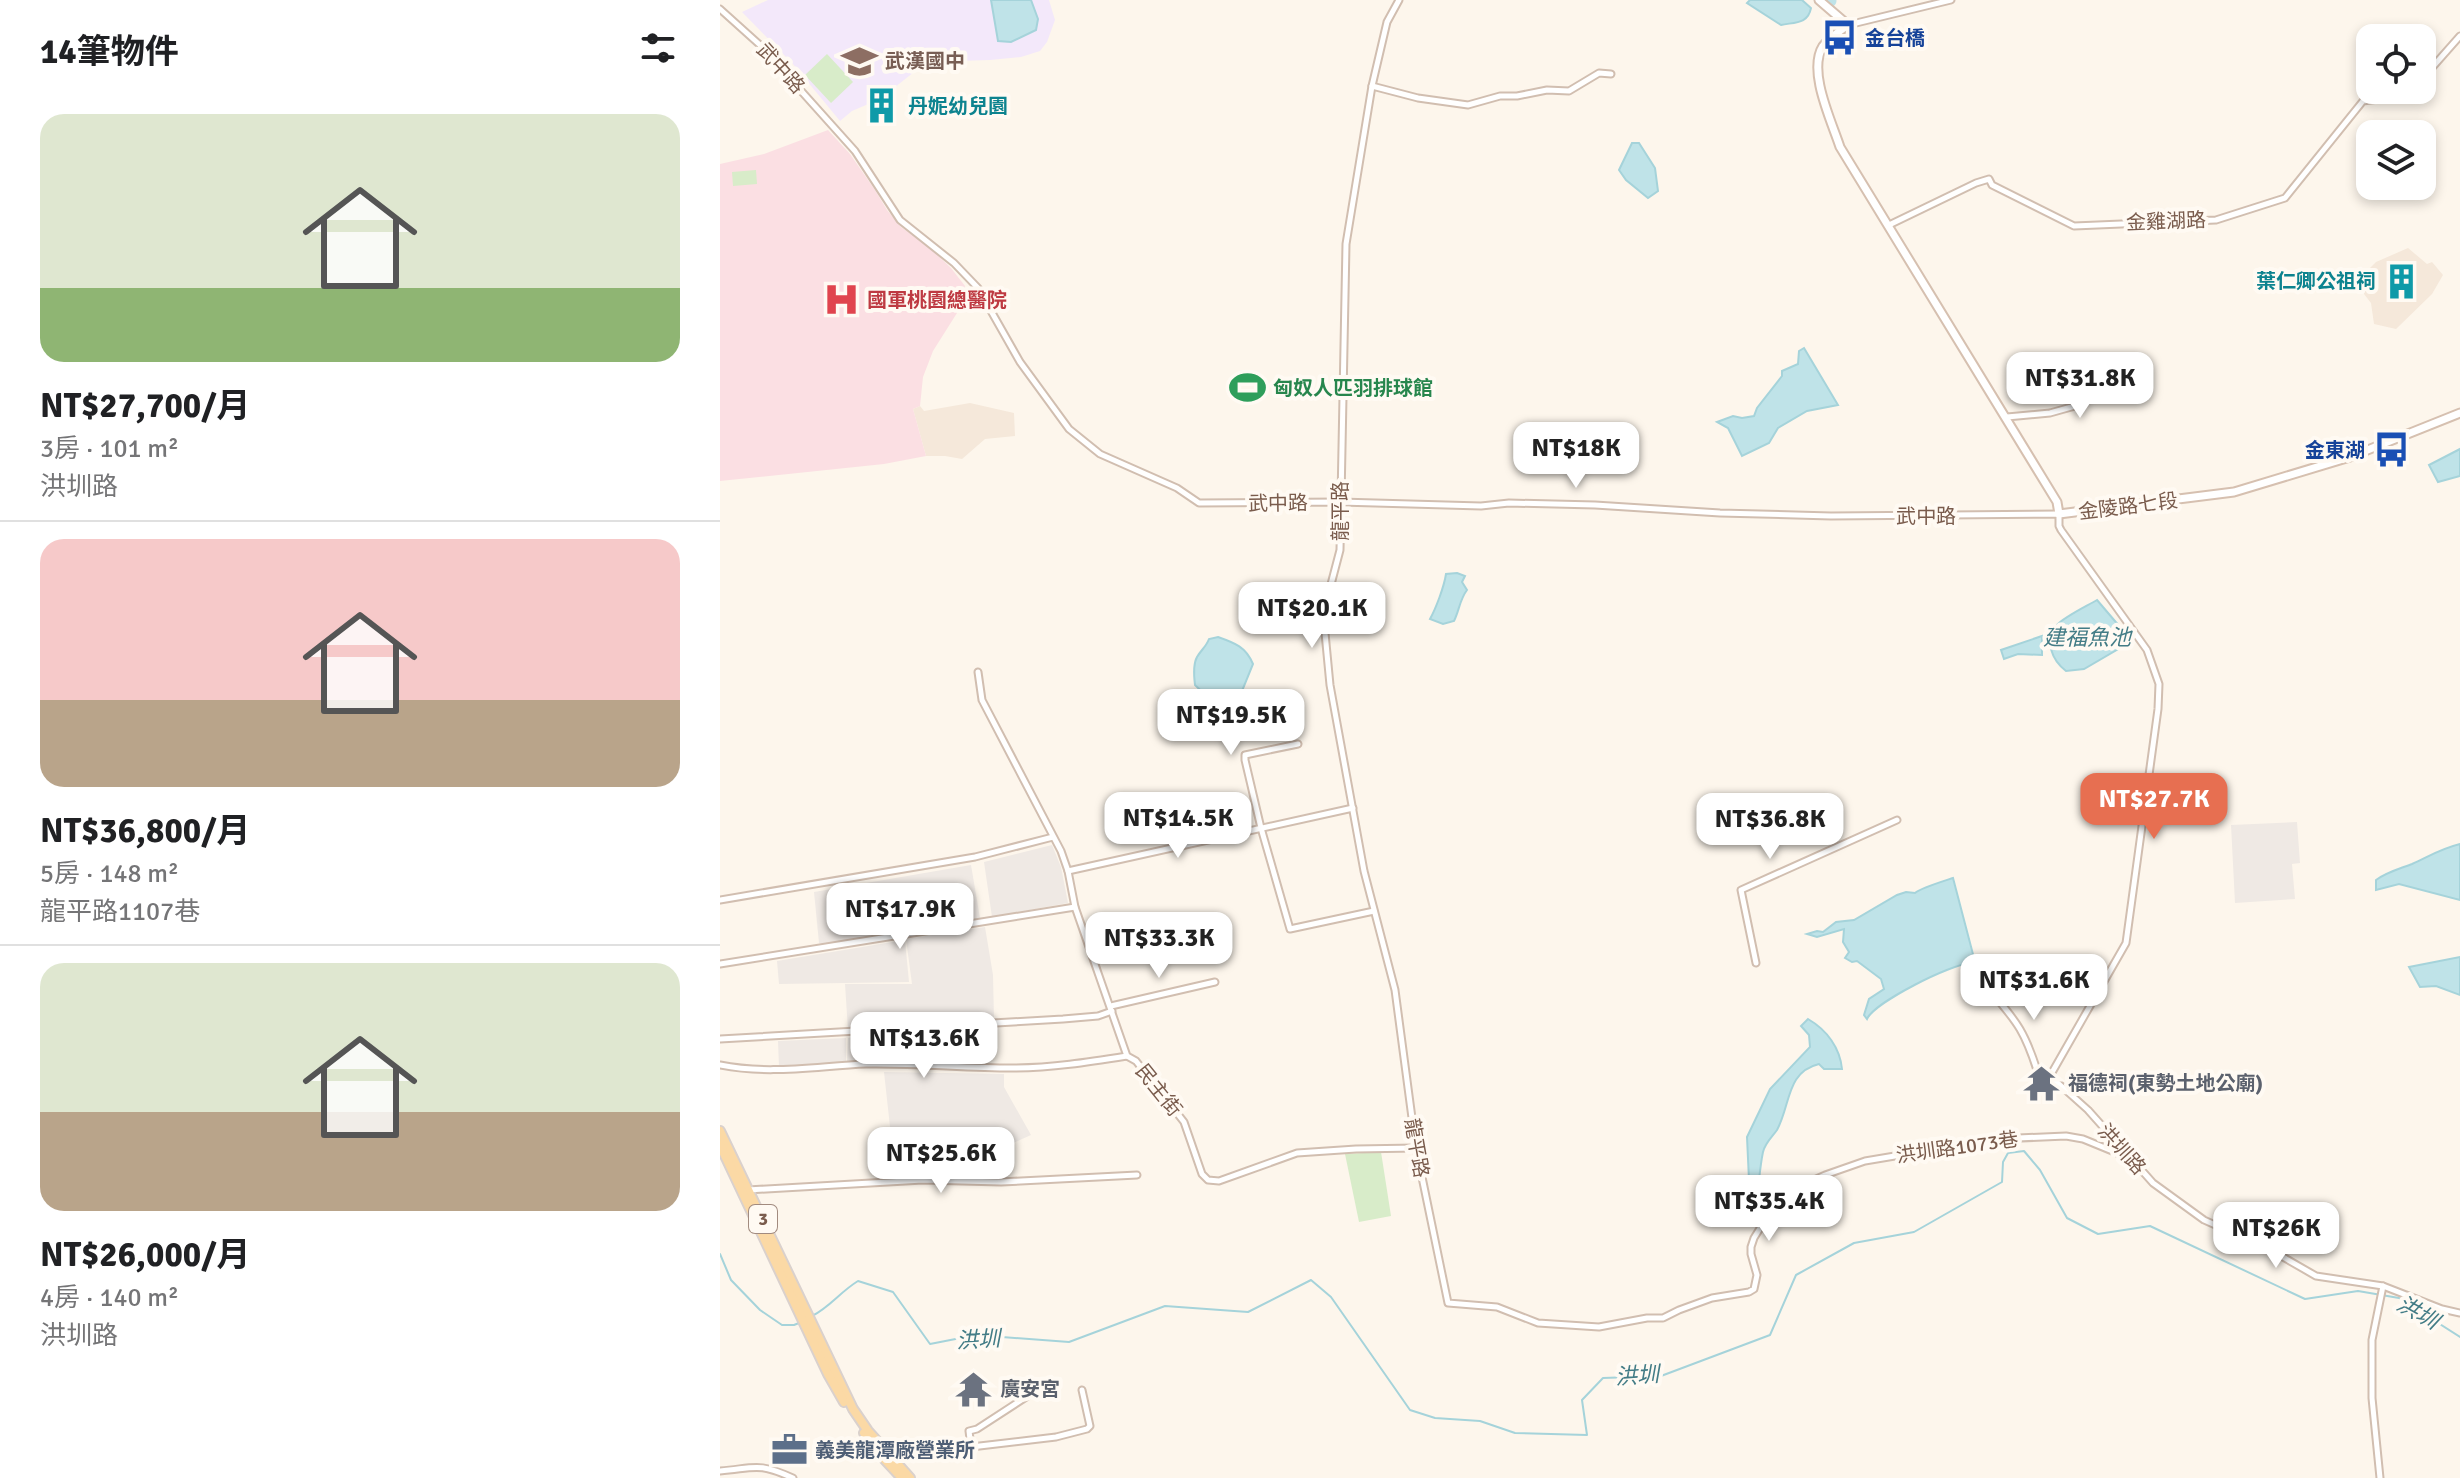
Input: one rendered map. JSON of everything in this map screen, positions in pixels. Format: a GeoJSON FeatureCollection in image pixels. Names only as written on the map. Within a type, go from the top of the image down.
{"type":"FeatureCollection","features":[{"type":"Feature","properties":{"kind":"main road","name":"3"},"geometry":{"type":"LineString","coordinates":[[720,1131],[810,1325],[853,1409],[868,1431],[910,1478]]}},
{"type":"Feature","properties":{"kind":"main road","name":"3"},"geometry":{"type":"LineString","coordinates":[[720,1145],[746,1190]]}},
{"type":"Feature","properties":{"kind":"main road","name":"3"},"geometry":{"type":"LineString","coordinates":[[810,1325],[828,1374],[850,1413],[872,1446],[902,1478]]}},
{"type":"Feature","properties":{"kind":"street","name":"龍平路"},"geometry":{"type":"LineString","coordinates":[[1399,0],[1387,22],[1372,86],[1348,225],[1344,267],[1340,550],[1324,611],[1330,685],[1374,911],[1395,990],[1416,1148],[1448,1303]]}},
{"type":"Feature","properties":{"kind":"street"},"geometry":{"type":"LineString","coordinates":[[1822,2],[1848,25],[1951,0]]}},
{"type":"Feature","properties":{"kind":"street","name":"武中路"},"geometry":{"type":"LineString","coordinates":[[720,9],[760,45],[855,151],[900,220],[954,263],[978,288],[1020,362],[1069,429],[1100,454],[1177,488],[1199,503],[1340,502],[1481,506],[1509,503],[1831,516],[2059,514]]}},
{"type":"Feature","properties":{"kind":"street","name":"金陵路七段"},"geometry":{"type":"LineString","coordinates":[[1848,25],[1823,46],[1818,65],[1825,104],[1840,147],[2007,417],[2057,502],[2059,514],[2234,492],[2350,457],[2460,413]]}},
{"type":"Feature","properties":{"kind":"street"},"geometry":{"type":"LineString","coordinates":[[2436,63],[2460,36]]}},
{"type":"Feature","properties":{"kind":"street"},"geometry":{"type":"LineString","coordinates":[[1372,86],[1418,98],[1468,105],[1500,96],[1547,90],[1569,91],[1592,75],[1611,74]]}},
{"type":"Feature","properties":{"kind":"street","name":"金雞湖路"},"geometry":{"type":"LineString","coordinates":[[1889,225],[1989,179],[1992,185],[2074,226],[2216,220],[2285,198],[2361,104]]}},
{"type":"Feature","properties":{"kind":"street"},"geometry":{"type":"LineString","coordinates":[[2007,417],[2050,413],[2075,406],[2079,389],[2060,376]]}},
{"type":"Feature","properties":{"kind":"street"},"geometry":{"type":"LineString","coordinates":[[2050,1076],[2126,943],[2159,684],[2147,650],[2061,530],[2059,514]]}},
{"type":"Feature","properties":{"kind":"street","name":"民主街"},"geometry":{"type":"LineString","coordinates":[[978,672],[982,700],[1068,871],[1075,907],[1127,1056],[1136,1061],[1184,1122],[1202,1174],[1208,1180],[1219,1181],[1297,1153],[1416,1148]]}},
{"type":"Feature","properties":{"kind":"street"},"geometry":{"type":"LineString","coordinates":[[1298,744],[1245,755],[1261,828],[1290,929],[1374,911]]}},
{"type":"Feature","properties":{"kind":"street"},"geometry":{"type":"LineString","coordinates":[[1068,871],[1353,808]]}},
{"type":"Feature","properties":{"kind":"street"},"geometry":{"type":"LineString","coordinates":[[1756,963],[1741,890],[1897,820]]}},
{"type":"Feature","properties":{"kind":"street"},"geometry":{"type":"LineString","coordinates":[[720,900],[975,857],[1053,837]]}},
{"type":"Feature","properties":{"kind":"street"},"geometry":{"type":"LineString","coordinates":[[720,964],[1075,907]]}},
{"type":"Feature","properties":{"kind":"street"},"geometry":{"type":"LineString","coordinates":[[720,1039],[1098,1016],[1111,1009],[1215,982]]}},
{"type":"Feature","properties":{"kind":"street","name":"洪圳路"},"geometry":{"type":"LineString","coordinates":[[1993,994],[2019,1024],[2037,1070],[2050,1076],[2088,1110],[2153,1183],[2204,1220],[2269,1249],[2316,1276],[2383,1286],[2460,1313]]}},
{"type":"Feature","properties":{"kind":"street"},"geometry":{"type":"LineString","coordinates":[[720,1065],[783,1070],[866,1064],[1013,1068],[1066,1065],[1127,1056]]}},
{"type":"Feature","properties":{"kind":"street","name":"洪圳路1073巷"},"geometry":{"type":"LineString","coordinates":[[1448,1303],[1497,1307],[1538,1323],[1579,1327],[1663,1318],[1698,1302],[1754,1289],[1757,1275],[1751,1247],[1768,1205],[1778,1196],[1865,1161],[1996,1139],[2066,1136],[2083,1139],[2128,1157]]}},
{"type":"Feature","properties":{"kind":"street"},"geometry":{"type":"LineString","coordinates":[[746,1190],[923,1180],[1001,1182],[1137,1175]]}},
{"type":"Feature","properties":{"kind":"street"},"geometry":{"type":"LineString","coordinates":[[2380,1478],[2372,1398],[2372,1340],[2383,1286]]}},
{"type":"Feature","properties":{"kind":"street"},"geometry":{"type":"LineString","coordinates":[[1043,1386],[977,1429],[969,1431],[971,1447],[1056,1437],[1087,1429],[1090,1426],[1082,1390]]}},
{"type":"Feature","properties":{"kind":"street"},"geometry":{"type":"LineString","coordinates":[[723,1471],[764,1467],[793,1478]]}},
{"type":"Feature","properties":{"kind":"shaded area","name":"武漢國中"},"geometry":{"type":"Polygon","coordinates":[[[768,0],[1049,0],[1055,20],[1040,51],[1021,57],[990,60],[957,61],[933,57],[880,99],[852,111],[840,121],[793,64],[742,12],[768,0]]]}},
{"type":"Feature","properties":{"kind":"shaded area","name":"國軍桃園總醫院"},"geometry":{"type":"Polygon","coordinates":[[[828,130],[850,154],[901,227],[928,246],[965,286],[957,313],[933,351],[923,377],[920,406],[913,409],[926,456],[884,464],[720,481],[720,164],[764,154],[828,130]]]}},
{"type":"Feature","properties":{"kind":"shaded area"},"geometry":{"type":"Polygon","coordinates":[[[2408,248],[2427,264],[2432,262],[2443,275],[2432,294],[2396,329],[2374,324],[2371,303],[2364,294],[2365,273],[2376,262],[2408,248]]]}},
{"type":"Feature","properties":{"kind":"shaded area"},"geometry":{"type":"Polygon","coordinates":[[[970,403],[1014,413],[1015,436],[985,439],[962,459],[926,456],[913,409],[920,406],[924,411],[970,403]]]}},
{"type":"Feature","properties":{"kind":"shaded area"},"geometry":{"type":"Polygon","coordinates":[[[2297,822],[2300,863],[2292,864],[2295,899],[2235,903],[2231,825],[2297,822]]]}},
{"type":"Feature","properties":{"kind":"shaded area"},"geometry":{"type":"Polygon","coordinates":[[[1052,845],[1061,867],[1068,903],[992,917],[984,862],[1052,845]]]}},
{"type":"Feature","properties":{"kind":"shaded area"},"geometry":{"type":"Polygon","coordinates":[[[971,865],[980,918],[825,945],[819,943],[814,892],[971,865]]]}},
{"type":"Feature","properties":{"kind":"shaded area"},"geometry":{"type":"Polygon","coordinates":[[[985,927],[993,975],[994,1020],[848,1030],[845,984],[912,984],[906,939],[985,927]]]}},
{"type":"Feature","properties":{"kind":"shaded area"},"geometry":{"type":"Polygon","coordinates":[[[905,940],[909,982],[779,984],[777,961],[905,940]]]}},
{"type":"Feature","properties":{"kind":"shaded area"},"geometry":{"type":"Polygon","coordinates":[[[935,1033],[938,1061],[847,1061],[848,1038],[935,1033]]]}},
{"type":"Feature","properties":{"kind":"shaded area"},"geometry":{"type":"Polygon","coordinates":[[[846,1038],[846,1063],[779,1067],[778,1041],[846,1038]]]}},
{"type":"Feature","properties":{"kind":"shaded area"},"geometry":{"type":"Polygon","coordinates":[[[884,1072],[1004,1074],[1004,1087],[1031,1135],[1011,1144],[985,1128],[961,1138],[965,1170],[933,1172],[928,1141],[892,1145],[884,1072]]]}},
{"type":"Feature","properties":{"kind":"green space"},"geometry":{"type":"Polygon","coordinates":[[[827,54],[853,82],[831,103],[805,75],[827,54]]]}},
{"type":"Feature","properties":{"kind":"green space"},"geometry":{"type":"Polygon","coordinates":[[[756,170],[757,184],[733,186],[732,172],[756,170]]]}},
{"type":"Feature","properties":{"kind":"green space"},"geometry":{"type":"Polygon","coordinates":[[[1381,1152],[1391,1216],[1359,1222],[1345,1154],[1381,1152]]]}},
{"type":"Feature","properties":{"kind":"water"},"geometry":{"type":"Polygon","coordinates":[[[991,0],[1031,0],[1038,19],[1036,30],[1011,42],[998,41],[991,0]]]}},
{"type":"Feature","properties":{"kind":"water"},"geometry":{"type":"Polygon","coordinates":[[[1750,0],[1802,0],[1811,8],[1804,20],[1781,25],[1747,3],[1750,0]]]}},
{"type":"Feature","properties":{"kind":"water"},"geometry":{"type":"Polygon","coordinates":[[[1632,143],[1639,143],[1655,168],[1658,191],[1648,198],[1619,170],[1632,143]]]}},
{"type":"Feature","properties":{"kind":"water"},"geometry":{"type":"Polygon","coordinates":[[[1804,348],[1838,405],[1807,411],[1778,428],[1769,443],[1742,456],[1728,428],[1717,422],[1733,416],[1754,416],[1782,376],[1782,371],[1798,364],[1799,351],[1804,348]]]}},
{"type":"Feature","properties":{"kind":"water"},"geometry":{"type":"Polygon","coordinates":[[[2460,449],[2460,476],[2438,482],[2429,465],[2460,449]]]}},
{"type":"Feature","properties":{"kind":"water"},"geometry":{"type":"Polygon","coordinates":[[[1446,574],[1465,576],[1462,582],[1467,590],[1454,621],[1443,624],[1430,619],[1446,574]]]}},
{"type":"Feature","properties":{"kind":"water","name":"建福魚池"},"geometry":{"type":"Polygon","coordinates":[[[2097,600],[2132,641],[2084,669],[2066,671],[2051,650],[2053,631],[2065,619],[2097,600]]]}},
{"type":"Feature","properties":{"kind":"water"},"geometry":{"type":"Polygon","coordinates":[[[2042,636],[2042,655],[2018,654],[2004,659],[2001,650],[2042,636]]]}},
{"type":"Feature","properties":{"kind":"water"},"geometry":{"type":"Polygon","coordinates":[[[1218,637],[1239,646],[1253,664],[1242,691],[1218,707],[1195,685],[1194,671],[1197,657],[1209,639],[1218,637]]]}},
{"type":"Feature","properties":{"kind":"water"},"geometry":{"type":"Polygon","coordinates":[[[2460,844],[2460,900],[2399,884],[2376,890],[2376,880],[2384,875],[2460,844]]]}},
{"type":"Feature","properties":{"kind":"water"},"geometry":{"type":"Polygon","coordinates":[[[1953,878],[1974,958],[1971,963],[1914,985],[1884,1003],[1867,1019],[1864,1015],[1869,999],[1884,989],[1881,979],[1857,961],[1845,958],[1849,952],[1843,942],[1844,929],[1817,937],[1807,934],[1823,932],[1836,922],[1854,920],[1897,895],[1915,893],[1953,878]]]}},
{"type":"Feature","properties":{"kind":"water"},"geometry":{"type":"Polygon","coordinates":[[[2460,957],[2460,995],[2436,986],[2420,987],[2409,967],[2460,957]]]}},
{"type":"Feature","properties":{"kind":"water"},"geometry":{"type":"Polygon","coordinates":[[[1808,1019],[1831,1040],[1839,1054],[1842,1069],[1824,1069],[1819,1064],[1800,1074],[1777,1130],[1764,1149],[1757,1197],[1749,1193],[1742,1195],[1749,1180],[1747,1137],[1770,1089],[1810,1047],[1809,1035],[1801,1026],[1808,1019]]]}},
{"type":"Feature","properties":{"kind":"waterway","name":"洪圳"},"geometry":{"type":"LineString","coordinates":[[812,1316],[858,1281],[893,1292],[930,1344],[976,1335],[1069,1342],[1165,1306],[1248,1312],[1311,1280],[1331,1297],[1410,1410],[1435,1418],[1480,1421],[1515,1433],[1587,1435],[1582,1400],[1603,1378],[1661,1376],[1770,1335],[1796,1275],[1854,1243],[1914,1232],[2002,1182],[2003,1162],[2008,1153],[2024,1151],[2040,1170],[2067,1218],[2098,1234],[2150,1226],[2305,1299],[2358,1291],[2399,1298],[2460,1337]]}},
{"type":"Feature","properties":{"kind":"waterway","name":"洪圳"},"geometry":{"type":"LineString","coordinates":[[720,1254],[731,1280],[760,1310],[782,1325],[799,1323]]}},
{"type":"Feature","properties":{"kind":"place","name":"金台橋"},"geometry":{"type":"Point","coordinates":[1839,38]}},
{"type":"Feature","properties":{"kind":"place","name":"武漢國中"},"geometry":{"type":"Point","coordinates":[859,61]}},
{"type":"Feature","properties":{"kind":"place","name":"丹妮幼兒園"},"geometry":{"type":"Point","coordinates":[882,106]}},
{"type":"Feature","properties":{"kind":"place","name":"葉仁卿公祖祠"},"geometry":{"type":"Point","coordinates":[2402,281]}},
{"type":"Feature","properties":{"kind":"place","name":"國軍桃園總醫院"},"geometry":{"type":"Point","coordinates":[841,300]}},
{"type":"Feature","properties":{"kind":"place","name":"匈奴人匹羽排球館"},"geometry":{"type":"Point","coordinates":[1247,388]}},
{"type":"Feature","properties":{"kind":"place","name":"金東湖"},"geometry":{"type":"Point","coordinates":[2391,450]}},
{"type":"Feature","properties":{"kind":"place","name":"福德祠(東勢土地公廟)"},"geometry":{"type":"Point","coordinates":[2042,1083]}},
{"type":"Feature","properties":{"kind":"place","name":"廣安宮"},"geometry":{"type":"Point","coordinates":[974,1389]}},
{"type":"Feature","properties":{"kind":"place","name":"義美龍潭廠營業所"},"geometry":{"type":"Point","coordinates":[789,1450]}}]}
